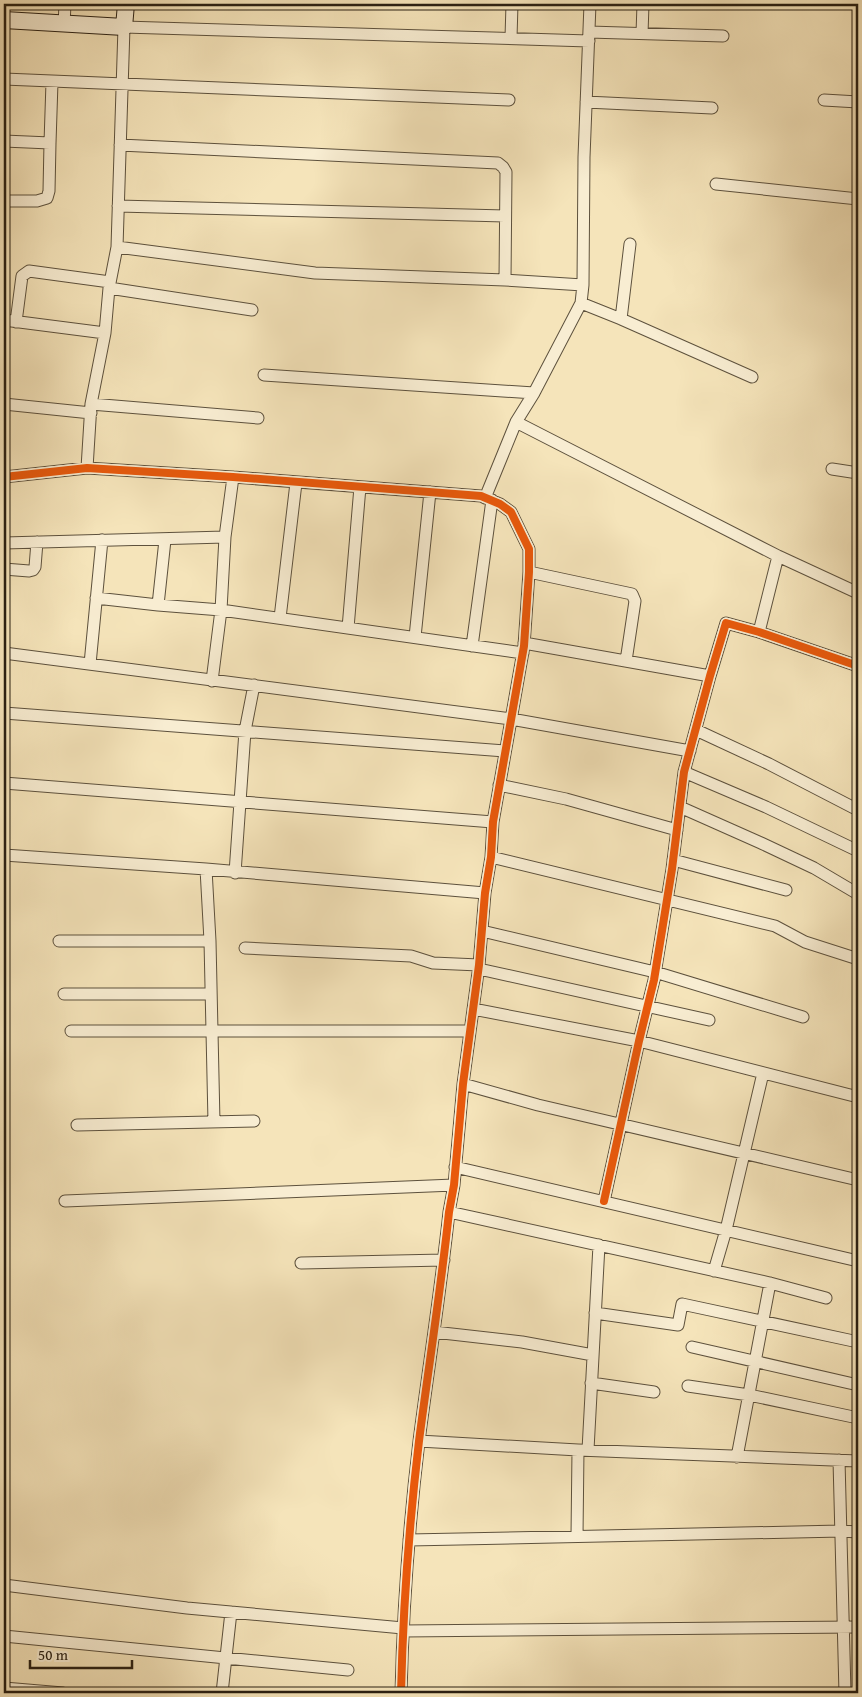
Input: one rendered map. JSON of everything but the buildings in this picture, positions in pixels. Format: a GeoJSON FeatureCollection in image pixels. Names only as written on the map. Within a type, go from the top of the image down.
{"type":"FeatureCollection","features":[{"type":"Feature","properties":{"kind":"street"},"geometry":{"type":"LineString","coordinates":[[64,25],[65,4]]}},
{"type":"Feature","properties":{"kind":"street"},"geometry":{"type":"LineString","coordinates":[[86,468],[91,408],[106,333],[110,285],[117,247],[126,4]]}},
{"type":"Feature","properties":{"kind":"street"},"geometry":{"type":"LineString","coordinates":[[511,38],[512,4]]}},
{"type":"Feature","properties":{"kind":"street"},"geometry":{"type":"LineString","coordinates":[[472,646],[489,499],[516,422],[534,393],[581,304],[590,4]]}},
{"type":"Feature","properties":{"kind":"street"},"geometry":{"type":"LineString","coordinates":[[642,34],[643,4]]}},
{"type":"Feature","properties":{"kind":"street"},"geometry":{"type":"LineString","coordinates":[[4,20],[64,25],[511,38],[642,34],[723,36]]}},
{"type":"Feature","properties":{"kind":"street"},"geometry":{"type":"LineString","coordinates":[[4,79],[509,100]]}},
{"type":"Feature","properties":{"kind":"street"},"geometry":{"type":"LineString","coordinates":[[4,201],[36,201],[47,198],[52,82]]}},
{"type":"Feature","properties":{"kind":"street"},"geometry":{"type":"LineString","coordinates":[[824,100],[858,102]]}},
{"type":"Feature","properties":{"kind":"street"},"geometry":{"type":"LineString","coordinates":[[586,102],[712,108]]}},
{"type":"Feature","properties":{"kind":"street"},"geometry":{"type":"LineString","coordinates":[[4,141],[50,143]]}},
{"type":"Feature","properties":{"kind":"street"},"geometry":{"type":"LineString","coordinates":[[120,145],[498,163],[506,172],[505,280]]}},
{"type":"Feature","properties":{"kind":"street"},"geometry":{"type":"LineString","coordinates":[[716,184],[858,199]]}},
{"type":"Feature","properties":{"kind":"street"},"geometry":{"type":"LineString","coordinates":[[118,206],[505,216]]}},
{"type":"Feature","properties":{"kind":"street"},"geometry":{"type":"LineString","coordinates":[[621,319],[630,244]]}},
{"type":"Feature","properties":{"kind":"street"},"geometry":{"type":"LineString","coordinates":[[117,247],[315,273],[505,280],[583,285]]}},
{"type":"Feature","properties":{"kind":"street"},"geometry":{"type":"LineString","coordinates":[[16,322],[22,276],[28,271],[252,310]]}},
{"type":"Feature","properties":{"kind":"street"},"geometry":{"type":"LineString","coordinates":[[581,304],[621,319],[752,377]]}},
{"type":"Feature","properties":{"kind":"street"},"geometry":{"type":"LineString","coordinates":[[4,320],[106,333]]}},
{"type":"Feature","properties":{"kind":"street"},"geometry":{"type":"LineString","coordinates":[[264,376],[534,393]]}},
{"type":"Feature","properties":{"kind":"street"},"geometry":{"type":"LineString","coordinates":[[4,404],[258,418]]}},
{"type":"Feature","properties":{"kind":"street"},"geometry":{"type":"LineString","coordinates":[[516,422],[778,556],[858,592]]}},
{"type":"Feature","properties":{"kind":"street"},"geometry":{"type":"LineString","coordinates":[[4,477],[86,468],[430,492],[489,499],[511,512],[529,549],[524,648],[493,822],[491,858],[485,894],[479,967],[463,1084],[454,1185],[419,1441],[409,1540],[401,1693]]}},
{"type":"Feature","properties":{"kind":"street"},"geometry":{"type":"LineString","coordinates":[[832,469],[858,473]]}},
{"type":"Feature","properties":{"kind":"street"},"geometry":{"type":"LineString","coordinates":[[212,680],[221,610],[225,537],[233,477]]}},
{"type":"Feature","properties":{"kind":"street"},"geometry":{"type":"LineString","coordinates":[[280,618],[296,482]]}},
{"type":"Feature","properties":{"kind":"street"},"geometry":{"type":"LineString","coordinates":[[348,628],[360,487]]}},
{"type":"Feature","properties":{"kind":"street"},"geometry":{"type":"LineString","coordinates":[[415,637],[430,492]]}},
{"type":"Feature","properties":{"kind":"street"},"geometry":{"type":"LineString","coordinates":[[4,543],[225,537]]}},
{"type":"Feature","properties":{"kind":"street"},"geometry":{"type":"LineString","coordinates":[[90,664],[102,540]]}},
{"type":"Feature","properties":{"kind":"street"},"geometry":{"type":"LineString","coordinates":[[158,605],[165,540]]}},
{"type":"Feature","properties":{"kind":"street"},"geometry":{"type":"LineString","coordinates":[[4,569],[33,570],[36,567],[37,542]]}},
{"type":"Feature","properties":{"kind":"street"},"geometry":{"type":"LineString","coordinates":[[758,632],[778,556]]}},
{"type":"Feature","properties":{"kind":"street"},"geometry":{"type":"LineString","coordinates":[[529,572],[632,594],[635,601],[626,661]]}},
{"type":"Feature","properties":{"kind":"street"},"geometry":{"type":"LineString","coordinates":[[96,598],[221,610],[472,646],[524,648],[626,661],[710,676]]}},
{"type":"Feature","properties":{"kind":"street"},"geometry":{"type":"LineString","coordinates":[[604,1202],[655,972],[673,860],[684,772],[726,623],[858,666]]}},
{"type":"Feature","properties":{"kind":"street"},"geometry":{"type":"LineString","coordinates":[[4,653],[511,718],[690,751]]}},
{"type":"Feature","properties":{"kind":"street"},"geometry":{"type":"LineString","coordinates":[[235,873],[245,730],[254,685]]}},
{"type":"Feature","properties":{"kind":"street"},"geometry":{"type":"LineString","coordinates":[[4,713],[506,751]]}},
{"type":"Feature","properties":{"kind":"street"},"geometry":{"type":"LineString","coordinates":[[696,730],[769,764],[858,810]]}},
{"type":"Feature","properties":{"kind":"street"},"geometry":{"type":"LineString","coordinates":[[684,772],[766,807],[858,851]]}},
{"type":"Feature","properties":{"kind":"street"},"geometry":{"type":"LineString","coordinates":[[4,783],[493,822]]}},
{"type":"Feature","properties":{"kind":"street"},"geometry":{"type":"LineString","coordinates":[[499,785],[566,799],[677,830]]}},
{"type":"Feature","properties":{"kind":"street"},"geometry":{"type":"LineString","coordinates":[[680,807],[814,868],[858,894]]}},
{"type":"Feature","properties":{"kind":"street"},"geometry":{"type":"LineString","coordinates":[[4,855],[485,894]]}},
{"type":"Feature","properties":{"kind":"street"},"geometry":{"type":"LineString","coordinates":[[491,858],[776,926],[805,942],[858,959]]}},
{"type":"Feature","properties":{"kind":"street"},"geometry":{"type":"LineString","coordinates":[[673,860],[786,890]]}},
{"type":"Feature","properties":{"kind":"street"},"geometry":{"type":"LineString","coordinates":[[206,870],[210,941],[214,1122]]}},
{"type":"Feature","properties":{"kind":"street"},"geometry":{"type":"LineString","coordinates":[[482,931],[655,972],[803,1017]]}},
{"type":"Feature","properties":{"kind":"street"},"geometry":{"type":"LineString","coordinates":[[58,941],[210,941]]}},
{"type":"Feature","properties":{"kind":"street"},"geometry":{"type":"LineString","coordinates":[[245,948],[411,956],[433,963],[479,967],[709,1020]]}},
{"type":"Feature","properties":{"kind":"street"},"geometry":{"type":"LineString","coordinates":[[64,994],[211,994]]}},
{"type":"Feature","properties":{"kind":"street"},"geometry":{"type":"LineString","coordinates":[[473,1009],[639,1041],[858,1097]]}},
{"type":"Feature","properties":{"kind":"street"},"geometry":{"type":"LineString","coordinates":[[71,1031],[470,1031]]}},
{"type":"Feature","properties":{"kind":"street"},"geometry":{"type":"LineString","coordinates":[[714,1271],[726,1230],[763,1073]]}},
{"type":"Feature","properties":{"kind":"street"},"geometry":{"type":"LineString","coordinates":[[463,1084],[538,1105],[858,1180]]}},
{"type":"Feature","properties":{"kind":"street"},"geometry":{"type":"LineString","coordinates":[[77,1125],[254,1121]]}},
{"type":"Feature","properties":{"kind":"street"},"geometry":{"type":"LineString","coordinates":[[455,1167],[858,1262]]}},
{"type":"Feature","properties":{"kind":"street"},"geometry":{"type":"LineString","coordinates":[[66,1201],[454,1185]]}},
{"type":"Feature","properties":{"kind":"street"},"geometry":{"type":"LineString","coordinates":[[449,1212],[770,1283],[826,1298]]}},
{"type":"Feature","properties":{"kind":"street"},"geometry":{"type":"LineString","coordinates":[[577,1536],[583,1450],[591,1382],[599,1245]]}},
{"type":"Feature","properties":{"kind":"street"},"geometry":{"type":"LineString","coordinates":[[301,1263],[444,1260]]}},
{"type":"Feature","properties":{"kind":"street"},"geometry":{"type":"LineString","coordinates":[[737,1457],[770,1283]]}},
{"type":"Feature","properties":{"kind":"street"},"geometry":{"type":"LineString","coordinates":[[595,1313],[678,1325],[682,1304],[858,1342]]}},
{"type":"Feature","properties":{"kind":"street"},"geometry":{"type":"LineString","coordinates":[[434,1332],[522,1342],[593,1355]]}},
{"type":"Feature","properties":{"kind":"street"},"geometry":{"type":"LineString","coordinates":[[692,1347],[858,1385]]}},
{"type":"Feature","properties":{"kind":"street"},"geometry":{"type":"LineString","coordinates":[[591,1382],[654,1392]]}},
{"type":"Feature","properties":{"kind":"street"},"geometry":{"type":"LineString","coordinates":[[688,1386],[748,1394],[858,1418]]}},
{"type":"Feature","properties":{"kind":"street"},"geometry":{"type":"LineString","coordinates":[[419,1441],[583,1450],[858,1461]]}},
{"type":"Feature","properties":{"kind":"street"},"geometry":{"type":"LineString","coordinates":[[839,1460],[845,1693]]}},
{"type":"Feature","properties":{"kind":"street"},"geometry":{"type":"LineString","coordinates":[[409,1540],[858,1532]]}},
{"type":"Feature","properties":{"kind":"street"},"geometry":{"type":"LineString","coordinates":[[4,1585],[187,1608],[403,1629],[858,1627]]}},
{"type":"Feature","properties":{"kind":"street"},"geometry":{"type":"LineString","coordinates":[[222,1693],[231,1612]]}},
{"type":"Feature","properties":{"kind":"street"},"geometry":{"type":"LineString","coordinates":[[4,1636],[348,1670]]}},
{"type":"Feature","properties":{"kind":"street"},"geometry":{"type":"LineString","coordinates":[[4,1688],[63,1693]]}},
{"type":"Feature","properties":{"kind":"cycle path"},"geometry":{"type":"LineString","coordinates":[[4,477],[87,468],[481,496],[500,504],[511,512],[529,549],[524,646],[493,822],[479,965],[463,1084],[454,1185],[415,1472],[405,1598],[401,1693]]}},
{"type":"Feature","properties":{"kind":"cycle path"},"geometry":{"type":"LineString","coordinates":[[604,1201],[654,980],[672,869],[684,772],[726,623],[759,632],[858,666]]}}]}
